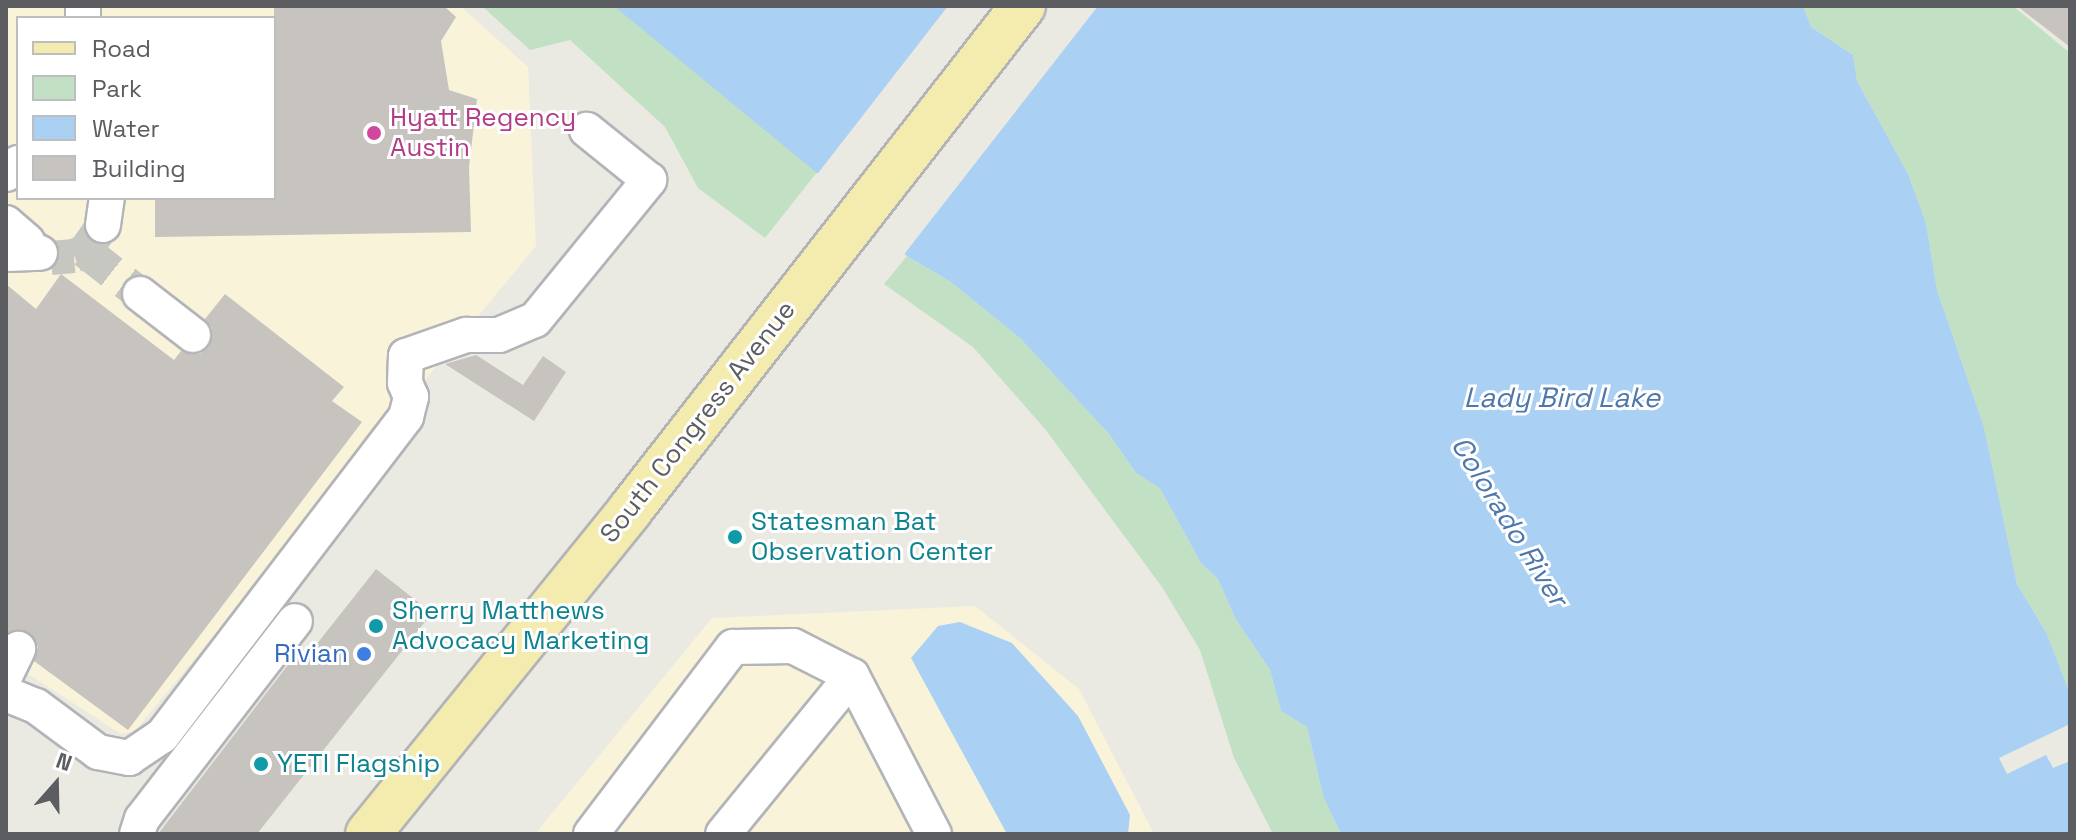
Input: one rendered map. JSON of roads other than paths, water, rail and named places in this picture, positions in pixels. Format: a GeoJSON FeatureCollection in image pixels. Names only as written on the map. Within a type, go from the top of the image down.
{"type":"FeatureCollection","features":[{"type":"Feature","properties":{"kind":"main road","name":"South Congress Avenue"},"geometry":{"type":"LineString","coordinates":[[368,834],[630,510],[1023,6]]}},
{"type":"Feature","properties":{"kind":"lane"},"geometry":{"type":"LineString","coordinates":[[6,694],[36,706],[98,752],[129,758],[162,736],[315,557],[406,417],[411,397],[405,383],[406,356],[466,335],[499,335],[535,320],[649,180],[587,130]]}},
{"type":"Feature","properties":{"kind":"lane"},"geometry":{"type":"LineString","coordinates":[[140,294],[193,335]]}},
{"type":"Feature","properties":{"kind":"lane"},"geometry":{"type":"LineString","coordinates":[[137,834],[142,819],[295,621]]}},
{"type":"Feature","properties":{"kind":"lane"},"geometry":{"type":"LineString","coordinates":[[591,834],[733,647],[793,646],[852,676],[934,834]]}},
{"type":"Feature","properties":{"kind":"lane"},"geometry":{"type":"LineString","coordinates":[[723,834],[852,676]]}},
{"type":"Feature","properties":{"kind":"water","name":"Lady Bird Lake"},"geometry":{"type":"Polygon","coordinates":[[[614,6],[1803,6],[1811,27],[1853,55],[1857,81],[1908,174],[1926,223],[1937,290],[1984,427],[2017,584],[2047,634],[2070,694],[2070,834],[1341,834],[1323,796],[1307,727],[1281,711],[1270,670],[1235,618],[1218,579],[1201,563],[1160,488],[1136,473],[1109,434],[1020,338],[951,282],[907,256],[817,173],[614,6]]]}},
{"type":"Feature","properties":{"kind":"water"},"geometry":{"type":"Polygon","coordinates":[[[960,622],[1012,643],[1078,716],[1130,815],[1128,834],[1007,834],[911,658],[938,626],[960,622]]]}},
{"type":"Feature","properties":{"kind":"tunnel"},"geometry":{"type":"LineString","coordinates":[[27,241],[51,258],[74,256],[85,251],[103,225]]}},
{"type":"Feature","properties":{"kind":"tunnel"},"geometry":{"type":"LineString","coordinates":[[85,251],[140,294]]}},
{"type":"Feature","properties":{"kind":"place","name":"Hyatt Regency Austin"},"geometry":{"type":"Point","coordinates":[374,133]}},
{"type":"Feature","properties":{"kind":"place","name":"Statesman Bat Observation Center"},"geometry":{"type":"Point","coordinates":[735,537]}},
{"type":"Feature","properties":{"kind":"place","name":"Sherry Matthews Advocacy Marketing"},"geometry":{"type":"Point","coordinates":[376,626]}},
{"type":"Feature","properties":{"kind":"place","name":"Rivian"},"geometry":{"type":"Point","coordinates":[364,654]}},
{"type":"Feature","properties":{"kind":"place","name":"YETI Flagship"},"geometry":{"type":"Point","coordinates":[261,764]}},
{"type":"Feature","properties":{"kind":"water label","name":"Colorado River"},"geometry":{"type":"Point","coordinates":[1510,521]}}]}
